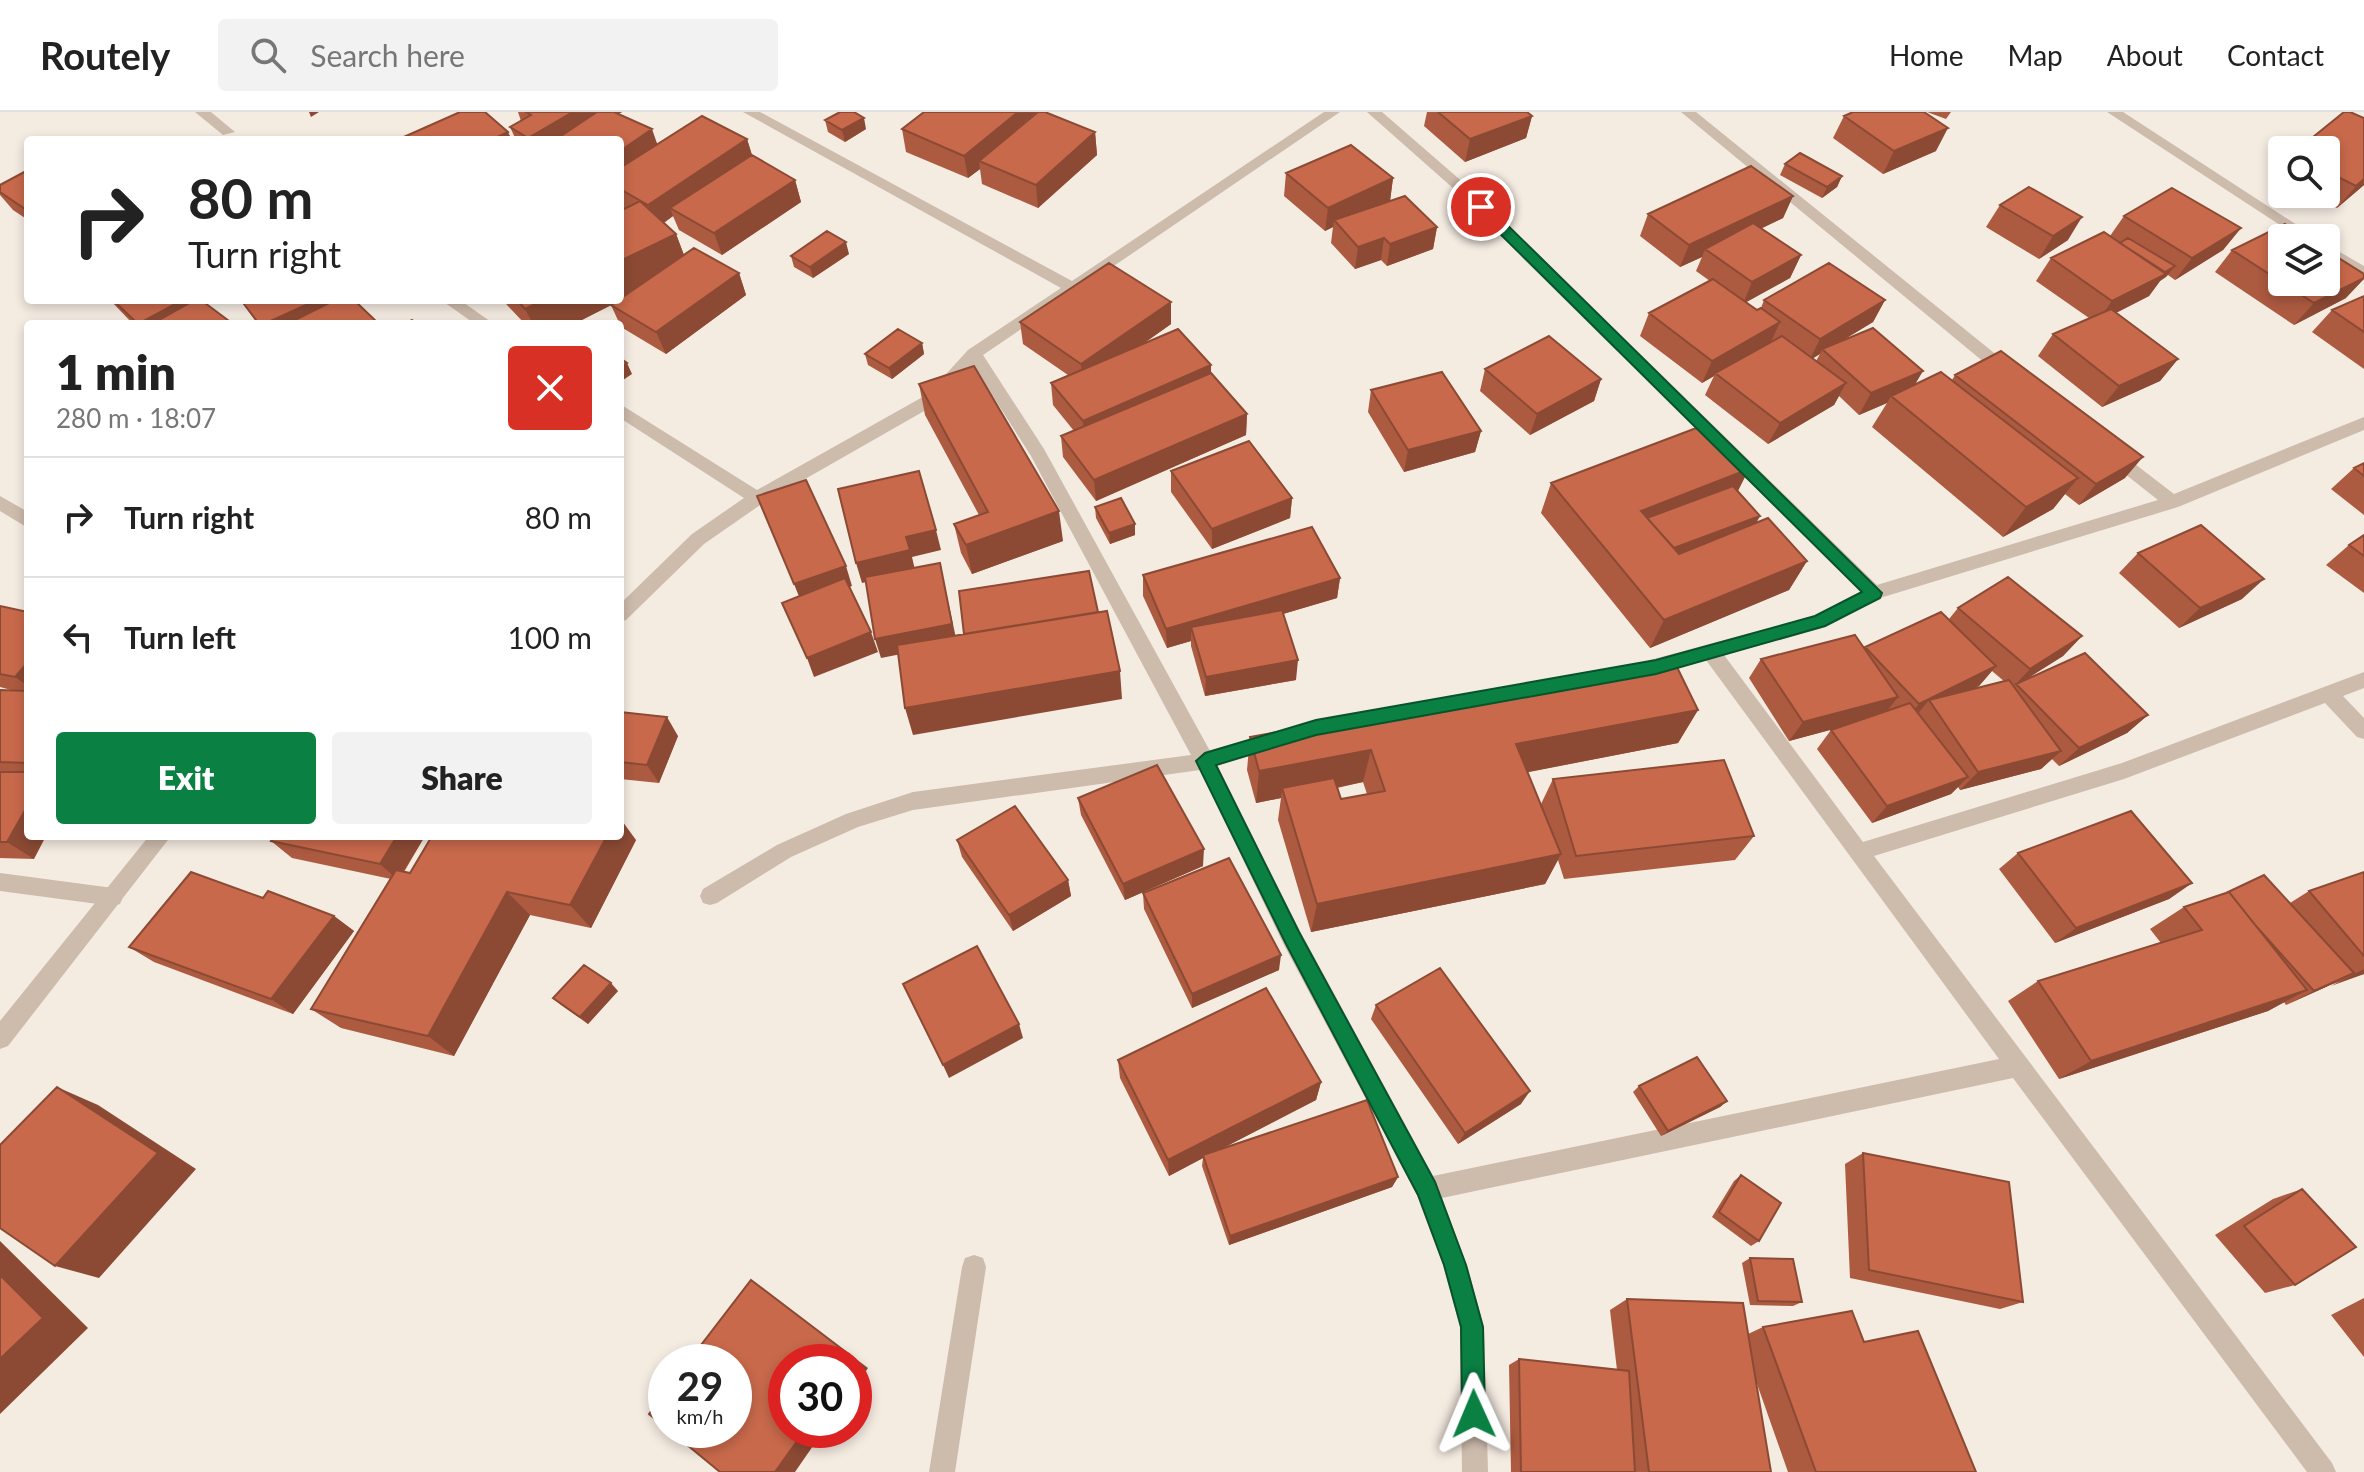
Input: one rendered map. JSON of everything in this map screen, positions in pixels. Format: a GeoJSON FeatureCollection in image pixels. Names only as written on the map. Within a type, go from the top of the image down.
{"type":"FeatureCollection","features":[{"type":"Feature","properties":{"kind":"street"},"geometry":{"type":"LineString","coordinates":[[202,112],[228,132]]}},
{"type":"Feature","properties":{"kind":"street"},"geometry":{"type":"LineString","coordinates":[[750,112],[1071,287]]}},
{"type":"Feature","properties":{"kind":"street"},"geometry":{"type":"LineString","coordinates":[[624,611],[698,539],[757,498],[934,398],[974,354],[1333,112]]}},
{"type":"Feature","properties":{"kind":"street"},"geometry":{"type":"LineString","coordinates":[[1374,112],[1468,194],[1874,593]]}},
{"type":"Feature","properties":{"kind":"street"},"geometry":{"type":"LineString","coordinates":[[1688,112],[2016,379]]}},
{"type":"Feature","properties":{"kind":"street"},"geometry":{"type":"LineString","coordinates":[[2114,112],[2288,224]]}},
{"type":"Feature","properties":{"kind":"street"},"geometry":{"type":"LineString","coordinates":[[2340,258],[2364,273]]}},
{"type":"Feature","properties":{"kind":"street"},"geometry":{"type":"LineString","coordinates":[[455,304],[480,320]]}},
{"type":"Feature","properties":{"kind":"street"},"geometry":{"type":"LineString","coordinates":[[974,354],[1038,453],[1205,761],[1292,938],[1427,1189],[1455,1265],[1472,1327],[1475,1472]]}},
{"type":"Feature","properties":{"kind":"street"},"geometry":{"type":"LineString","coordinates":[[624,413],[757,498]]}},
{"type":"Feature","properties":{"kind":"street"},"geometry":{"type":"LineString","coordinates":[[1625,672],[1819,622],[1874,593],[2172,502],[2364,423]]}},
{"type":"Feature","properties":{"kind":"street"},"geometry":{"type":"LineString","coordinates":[[2100,445],[2172,502]]}},
{"type":"Feature","properties":{"kind":"street"},"geometry":{"type":"LineString","coordinates":[[0,502],[24,518]]}},
{"type":"Feature","properties":{"kind":"street"},"geometry":{"type":"LineString","coordinates":[[1710,651],[2323,1472]]}},
{"type":"Feature","properties":{"kind":"street"},"geometry":{"type":"LineString","coordinates":[[1859,852],[2124,771],[2364,680]]}},
{"type":"Feature","properties":{"kind":"street"},"geometry":{"type":"LineString","coordinates":[[2329,694],[2364,731]]}},
{"type":"Feature","properties":{"kind":"street"},"geometry":{"type":"LineString","coordinates":[[710,896],[784,851],[853,820],[913,801],[1205,761],[1285,736]]}},
{"type":"Feature","properties":{"kind":"street"},"geometry":{"type":"LineString","coordinates":[[0,1038],[158,840]]}},
{"type":"Feature","properties":{"kind":"street"},"geometry":{"type":"LineString","coordinates":[[0,882],[113,897]]}},
{"type":"Feature","properties":{"kind":"street"},"geometry":{"type":"LineString","coordinates":[[1427,1189],[2018,1066]]}},
{"type":"Feature","properties":{"kind":"street"},"geometry":{"type":"LineString","coordinates":[[942,1472],[974,1267]]}},
{"type":"Feature","properties":{"kind":"building"},"geometry":{"type":"Polygon","coordinates":[[[460,112],[485,112],[508,132],[500,136],[406,136],[460,112]]]}},
{"type":"Feature","properties":{"kind":"building"},"geometry":{"type":"Polygon","coordinates":[[[526,112],[573,112],[531,136],[525,136],[510,127],[531,115],[526,112]]]}},
{"type":"Feature","properties":{"kind":"building"},"geometry":{"type":"Polygon","coordinates":[[[597,112],[614,112],[652,129],[624,148],[624,136],[561,136],[597,112]]]}},
{"type":"Feature","properties":{"kind":"building"},"geometry":{"type":"Polygon","coordinates":[[[840,112],[854,112],[864,118],[842,130],[825,120],[840,112]]]}},
{"type":"Feature","properties":{"kind":"building"},"geometry":{"type":"Polygon","coordinates":[[[924,112],[1018,112],[964,156],[902,129],[924,112]]]}},
{"type":"Feature","properties":{"kind":"building"},"geometry":{"type":"Polygon","coordinates":[[[1038,112],[1095,132],[1036,185],[979,161],[1038,112]]]}},
{"type":"Feature","properties":{"kind":"building"},"geometry":{"type":"Polygon","coordinates":[[[1438,112],[1527,112],[1532,116],[1470,139],[1438,112]]]}},
{"type":"Feature","properties":{"kind":"building"},"geometry":{"type":"Polygon","coordinates":[[[1853,112],[1924,112],[1948,128],[1894,151],[1844,116],[1853,112]]]}},
{"type":"Feature","properties":{"kind":"building"},"geometry":{"type":"Polygon","coordinates":[[[2344,112],[2364,118],[2364,179],[2356,186],[2340,178],[2340,136],[2314,136],[2344,112]]]}},
{"type":"Feature","properties":{"kind":"building"},"geometry":{"type":"Polygon","coordinates":[[[702,116],[747,139],[648,205],[624,191],[624,165],[702,116]]]}},
{"type":"Feature","properties":{"kind":"building"},"geometry":{"type":"Polygon","coordinates":[[[1351,145],[1393,178],[1328,208],[1286,173],[1351,145]]]}},
{"type":"Feature","properties":{"kind":"building"},"geometry":{"type":"Polygon","coordinates":[[[1800,153],[1842,176],[1827,187],[1785,164],[1800,153]]]}},
{"type":"Feature","properties":{"kind":"building"},"geometry":{"type":"Polygon","coordinates":[[[752,155],[795,180],[714,233],[670,208],[752,155]]]}},
{"type":"Feature","properties":{"kind":"building"},"geometry":{"type":"Polygon","coordinates":[[[1751,166],[1793,196],[1689,245],[1648,214],[1751,166]]]}},
{"type":"Feature","properties":{"kind":"building"},"geometry":{"type":"Polygon","coordinates":[[[24,172],[24,208],[0,192],[0,185],[24,172]]]}},
{"type":"Feature","properties":{"kind":"building"},"geometry":{"type":"Polygon","coordinates":[[[2029,187],[2082,217],[2053,236],[2000,205],[2029,187]]]}},
{"type":"Feature","properties":{"kind":"building"},"geometry":{"type":"Polygon","coordinates":[[[2172,188],[2241,228],[2192,258],[2124,216],[2172,188]]]}},
{"type":"Feature","properties":{"kind":"building"},"geometry":{"type":"Polygon","coordinates":[[[1405,196],[1437,227],[1390,244],[1384,238],[1358,247],[1334,220],[1405,196]]]}},
{"type":"Feature","properties":{"kind":"building"},"geometry":{"type":"Polygon","coordinates":[[[640,201],[676,234],[624,259],[624,209],[640,201]]]}},
{"type":"Feature","properties":{"kind":"building"},"geometry":{"type":"Polygon","coordinates":[[[1753,223],[1801,255],[1752,282],[1705,249],[1753,223]]]}},
{"type":"Feature","properties":{"kind":"building"},"geometry":{"type":"Polygon","coordinates":[[[827,231],[846,242],[810,267],[791,256],[827,231]]]}},
{"type":"Feature","properties":{"kind":"building"},"geometry":{"type":"Polygon","coordinates":[[[2104,232],[2166,274],[2112,301],[2051,258],[2104,232]]]}},
{"type":"Feature","properties":{"kind":"building"},"geometry":{"type":"Polygon","coordinates":[[[2268,232],[2268,273],[2232,250],[2268,232]]]}},
{"type":"Feature","properties":{"kind":"building"},"geometry":{"type":"Polygon","coordinates":[[[2128,238],[2175,266],[2165,272],[2120,243],[2128,238]]]}},
{"type":"Feature","properties":{"kind":"building"},"geometry":{"type":"Polygon","coordinates":[[[694,248],[739,273],[656,332],[611,305],[624,304],[624,296],[694,248]]]}},
{"type":"Feature","properties":{"kind":"building"},"geometry":{"type":"Polygon","coordinates":[[[2340,259],[2364,274],[2364,278],[2340,290],[2340,259]]]}},
{"type":"Feature","properties":{"kind":"building"},"geometry":{"type":"Polygon","coordinates":[[[1109,263],[1171,302],[1081,364],[1020,322],[1109,263]]]}},
{"type":"Feature","properties":{"kind":"building"},"geometry":{"type":"Polygon","coordinates":[[[1829,263],[1885,300],[1820,339],[1764,300],[1829,263]]]}},
{"type":"Feature","properties":{"kind":"building"},"geometry":{"type":"Polygon","coordinates":[[[1713,279],[1780,322],[1712,361],[1649,313],[1713,279]]]}},
{"type":"Feature","properties":{"kind":"building"},"geometry":{"type":"Polygon","coordinates":[[[2303,296],[2328,296],[2314,303],[2303,296]]]}},
{"type":"Feature","properties":{"kind":"building"},"geometry":{"type":"Polygon","coordinates":[[[2364,296],[2364,332],[2332,310],[2364,296]]]}},
{"type":"Feature","properties":{"kind":"building"},"geometry":{"type":"Polygon","coordinates":[[[117,304],[176,304],[146,320],[134,320],[117,304]]]}},
{"type":"Feature","properties":{"kind":"building"},"geometry":{"type":"Polygon","coordinates":[[[188,304],[206,304],[228,320],[159,320],[188,304]]]}},
{"type":"Feature","properties":{"kind":"building"},"geometry":{"type":"Polygon","coordinates":[[[244,304],[308,304],[273,320],[256,320],[244,304]]]}},
{"type":"Feature","properties":{"kind":"building"},"geometry":{"type":"Polygon","coordinates":[[[327,304],[358,304],[375,320],[295,320],[327,304]]]}},
{"type":"Feature","properties":{"kind":"building"},"geometry":{"type":"Polygon","coordinates":[[[2111,309],[2178,359],[2119,386],[2053,334],[2111,309]]]}},
{"type":"Feature","properties":{"kind":"building"},"geometry":{"type":"Polygon","coordinates":[[[1873,328],[1923,371],[1871,393],[1822,349],[1873,328]]]}},
{"type":"Feature","properties":{"kind":"building"},"geometry":{"type":"Polygon","coordinates":[[[898,329],[922,343],[889,368],[865,354],[898,329]]]}},
{"type":"Feature","properties":{"kind":"building"},"geometry":{"type":"Polygon","coordinates":[[[1178,329],[1211,365],[1083,421],[1051,383],[1178,329]]]}},
{"type":"Feature","properties":{"kind":"building"},"geometry":{"type":"Polygon","coordinates":[[[1549,336],[1601,379],[1537,414],[1485,369],[1549,336]]]}},
{"type":"Feature","properties":{"kind":"building"},"geometry":{"type":"Polygon","coordinates":[[[1782,336],[1846,383],[1780,423],[1715,373],[1782,336]]]}},
{"type":"Feature","properties":{"kind":"building"},"geometry":{"type":"Polygon","coordinates":[[[2001,351],[2143,457],[2096,484],[1955,375],[2001,351]]]}},
{"type":"Feature","properties":{"kind":"building"},"geometry":{"type":"Polygon","coordinates":[[[974,366],[1059,511],[966,545],[954,524],[988,512],[919,384],[974,366]]]}},
{"type":"Feature","properties":{"kind":"building"},"geometry":{"type":"Polygon","coordinates":[[[1442,372],[1481,431],[1408,450],[1371,390],[1442,372]]]}},
{"type":"Feature","properties":{"kind":"building"},"geometry":{"type":"Polygon","coordinates":[[[1941,372],[2078,478],[2026,507],[1891,396],[1941,372]]]}},
{"type":"Feature","properties":{"kind":"building"},"geometry":{"type":"Polygon","coordinates":[[[1211,373],[1247,414],[1094,480],[1061,436],[1211,373]]]}},
{"type":"Feature","properties":{"kind":"building"},"geometry":{"type":"Polygon","coordinates":[[[1707,424],[1749,469],[1641,511],[1679,554],[1768,518],[1807,561],[1664,620],[1551,483],[1707,424]]]}},
{"type":"Feature","properties":{"kind":"building"},"geometry":{"type":"Polygon","coordinates":[[[1249,441],[1292,498],[1212,529],[1171,471],[1249,441]]]}},
{"type":"Feature","properties":{"kind":"building"},"geometry":{"type":"Polygon","coordinates":[[[2364,463],[2364,476],[2354,468],[2364,463]]]}},
{"type":"Feature","properties":{"kind":"building"},"geometry":{"type":"Polygon","coordinates":[[[919,471],[936,530],[906,537],[910,550],[856,563],[838,489],[919,471]]]}},
{"type":"Feature","properties":{"kind":"building"},"geometry":{"type":"Polygon","coordinates":[[[806,480],[846,566],[794,584],[757,496],[806,480]]]}},
{"type":"Feature","properties":{"kind":"building"},"geometry":{"type":"Polygon","coordinates":[[[1733,486],[1760,516],[1674,548],[1647,518],[1733,486]]]}},
{"type":"Feature","properties":{"kind":"building"},"geometry":{"type":"Polygon","coordinates":[[[1121,498],[1135,524],[1109,533],[1095,507],[1121,498]]]}},
{"type":"Feature","properties":{"kind":"building"},"geometry":{"type":"Polygon","coordinates":[[[2201,525],[2264,579],[2200,608],[2138,553],[2201,525]]]}},
{"type":"Feature","properties":{"kind":"building"},"geometry":{"type":"Polygon","coordinates":[[[1312,527],[1340,578],[1166,629],[1143,575],[1312,527]]]}},
{"type":"Feature","properties":{"kind":"building"},"geometry":{"type":"Polygon","coordinates":[[[2364,535],[2364,556],[2349,545],[2364,535]]]}},
{"type":"Feature","properties":{"kind":"building"},"geometry":{"type":"Polygon","coordinates":[[[940,563],[952,624],[875,639],[865,577],[940,563]]]}},
{"type":"Feature","properties":{"kind":"building"},"geometry":{"type":"Polygon","coordinates":[[[1089,571],[1098,612],[964,634],[959,591],[1089,571]]]}},
{"type":"Feature","properties":{"kind":"building"},"geometry":{"type":"Polygon","coordinates":[[[2008,577],[2082,636],[2030,669],[1958,608],[2008,577]]]}},
{"type":"Feature","properties":{"kind":"building"},"geometry":{"type":"Polygon","coordinates":[[[845,578],[871,632],[807,658],[782,603],[845,578]]]}},
{"type":"Feature","properties":{"kind":"building"},"geometry":{"type":"Polygon","coordinates":[[[0,606],[24,611],[24,667],[15,677],[0,674],[0,606]]]}},
{"type":"Feature","properties":{"kind":"building"},"geometry":{"type":"Polygon","coordinates":[[[1282,610],[1298,660],[1206,677],[1191,627],[1282,610]]]}},
{"type":"Feature","properties":{"kind":"building"},"geometry":{"type":"Polygon","coordinates":[[[1107,611],[1120,671],[905,708],[897,645],[1107,611]]]}},
{"type":"Feature","properties":{"kind":"building"},"geometry":{"type":"Polygon","coordinates":[[[1941,612],[1996,666],[1919,704],[1865,647],[1941,612]]]}},
{"type":"Feature","properties":{"kind":"building"},"geometry":{"type":"Polygon","coordinates":[[[1855,635],[1898,697],[1803,722],[1761,659],[1855,635]]]}},
{"type":"Feature","properties":{"kind":"building"},"geometry":{"type":"Polygon","coordinates":[[[2085,653],[2148,715],[2079,748],[2016,684],[2085,653]]]}},
{"type":"Feature","properties":{"kind":"building"},"geometry":{"type":"Polygon","coordinates":[[[1673,659],[1698,710],[1516,744],[1561,854],[1317,904],[1282,788],[1334,778],[1341,799],[1385,791],[1371,750],[1259,771],[1250,737],[1673,659]]]}},
{"type":"Feature","properties":{"kind":"building"},"geometry":{"type":"Polygon","coordinates":[[[2009,680],[2061,751],[1978,772],[1929,700],[2009,680]]]}},
{"type":"Feature","properties":{"kind":"building"},"geometry":{"type":"Polygon","coordinates":[[[0,690],[24,691],[24,763],[0,762],[0,690]]]}},
{"type":"Feature","properties":{"kind":"building"},"geometry":{"type":"Polygon","coordinates":[[[1910,703],[1968,777],[1887,806],[1831,730],[1910,703]]]}},
{"type":"Feature","properties":{"kind":"building"},"geometry":{"type":"Polygon","coordinates":[[[624,712],[667,717],[647,765],[624,762],[624,712]]]}},
{"type":"Feature","properties":{"kind":"building"},"geometry":{"type":"Polygon","coordinates":[[[1724,760],[1754,836],[1576,856],[1553,779],[1724,760]]]}},
{"type":"Feature","properties":{"kind":"building"},"geometry":{"type":"Polygon","coordinates":[[[1157,765],[1204,849],[1123,884],[1078,798],[1157,765]]]}},
{"type":"Feature","properties":{"kind":"building"},"geometry":{"type":"Polygon","coordinates":[[[0,772],[24,772],[24,812],[7,842],[0,842],[0,772]]]}},
{"type":"Feature","properties":{"kind":"building"},"geometry":{"type":"Polygon","coordinates":[[[1015,806],[1068,880],[1009,915],[957,840],[1015,806]]]}},
{"type":"Feature","properties":{"kind":"building"},"geometry":{"type":"Polygon","coordinates":[[[2131,811],[2192,883],[2076,928],[2018,853],[2131,811]]]}},
{"type":"Feature","properties":{"kind":"building"},"geometry":{"type":"Polygon","coordinates":[[[272,840],[395,840],[380,864],[272,840]]]}},
{"type":"Feature","properties":{"kind":"building"},"geometry":{"type":"Polygon","coordinates":[[[430,840],[605,840],[570,905],[507,892],[428,1036],[311,1009],[396,870],[410,873],[430,840]]]}},
{"type":"Feature","properties":{"kind":"building"},"geometry":{"type":"Polygon","coordinates":[[[1229,858],[1281,955],[1192,994],[1143,893],[1229,858]]]}},
{"type":"Feature","properties":{"kind":"building"},"geometry":{"type":"Polygon","coordinates":[[[191,872],[263,898],[268,891],[334,916],[271,999],[129,947],[191,872]]]}},
{"type":"Feature","properties":{"kind":"building"},"geometry":{"type":"Polygon","coordinates":[[[2364,872],[2364,956],[2309,891],[2364,872]]]}},
{"type":"Feature","properties":{"kind":"building"},"geometry":{"type":"Polygon","coordinates":[[[2264,875],[2354,973],[2314,991],[2229,892],[2226,893],[2264,875]]]}},
{"type":"Feature","properties":{"kind":"building"},"geometry":{"type":"Polygon","coordinates":[[[2229,892],[2307,990],[2091,1061],[2038,981],[2202,930],[2184,907],[2229,892]]]}},
{"type":"Feature","properties":{"kind":"building"},"geometry":{"type":"Polygon","coordinates":[[[977,946],[1019,1024],[943,1065],[903,984],[977,946]]]}},
{"type":"Feature","properties":{"kind":"building"},"geometry":{"type":"Polygon","coordinates":[[[584,965],[611,983],[580,1017],[553,998],[584,965]]]}},
{"type":"Feature","properties":{"kind":"building"},"geometry":{"type":"Polygon","coordinates":[[[1440,968],[1530,1091],[1465,1133],[1376,1005],[1440,968]]]}},
{"type":"Feature","properties":{"kind":"building"},"geometry":{"type":"Polygon","coordinates":[[[1266,988],[1321,1082],[1168,1160],[1118,1060],[1266,988]]]}},
{"type":"Feature","properties":{"kind":"building"},"geometry":{"type":"Polygon","coordinates":[[[1697,1057],[1727,1101],[1668,1131],[1639,1086],[1697,1057]]]}},
{"type":"Feature","properties":{"kind":"building"},"geometry":{"type":"Polygon","coordinates":[[[57,1087],[158,1153],[55,1266],[0,1228],[0,1145],[57,1087]]]}},
{"type":"Feature","properties":{"kind":"building"},"geometry":{"type":"Polygon","coordinates":[[[1367,1100],[1398,1177],[1230,1236],[1203,1155],[1367,1100]]]}},
{"type":"Feature","properties":{"kind":"building"},"geometry":{"type":"Polygon","coordinates":[[[1863,1153],[2009,1182],[2023,1302],[1869,1270],[1863,1153]]]}},
{"type":"Feature","properties":{"kind":"building"},"geometry":{"type":"Polygon","coordinates":[[[1741,1175],[1781,1203],[1759,1241],[1719,1212],[1741,1175]]]}},
{"type":"Feature","properties":{"kind":"building"},"geometry":{"type":"Polygon","coordinates":[[[2302,1189],[2356,1247],[2295,1285],[2244,1226],[2302,1189]]]}},
{"type":"Feature","properties":{"kind":"building"},"geometry":{"type":"Polygon","coordinates":[[[1750,1258],[1793,1259],[1802,1302],[1758,1301],[1750,1258]]]}},
{"type":"Feature","properties":{"kind":"building"},"geometry":{"type":"Polygon","coordinates":[[[0,1275],[43,1318],[0,1359],[0,1275]]]}},
{"type":"Feature","properties":{"kind":"building"},"geometry":{"type":"Polygon","coordinates":[[[751,1280],[835,1344],[768,1344],[768,1448],[792,1448],[775,1472],[720,1472],[691,1448],[752,1448],[752,1344],[702,1344],[751,1280]]]}},
{"type":"Feature","properties":{"kind":"building"},"geometry":{"type":"Polygon","coordinates":[[[1627,1299],[1743,1303],[1771,1472],[1649,1472],[1627,1299]]]}},
{"type":"Feature","properties":{"kind":"building"},"geometry":{"type":"Polygon","coordinates":[[[1852,1311],[1864,1342],[1918,1331],[1976,1472],[1816,1472],[1763,1327],[1852,1311]]]}},
{"type":"Feature","properties":{"kind":"building"},"geometry":{"type":"Polygon","coordinates":[[[1519,1359],[1629,1371],[1635,1472],[1521,1472],[1519,1359]]]}},
{"type":"Feature","properties":{"kind":"route"},"geometry":{"type":"LineString","coordinates":[[1474,1414],[1472,1327],[1455,1265],[1427,1189],[1292,938],[1205,761],[1316,727],[1656,667],[1819,622],[1874,593],[1481,207]]}}]}
